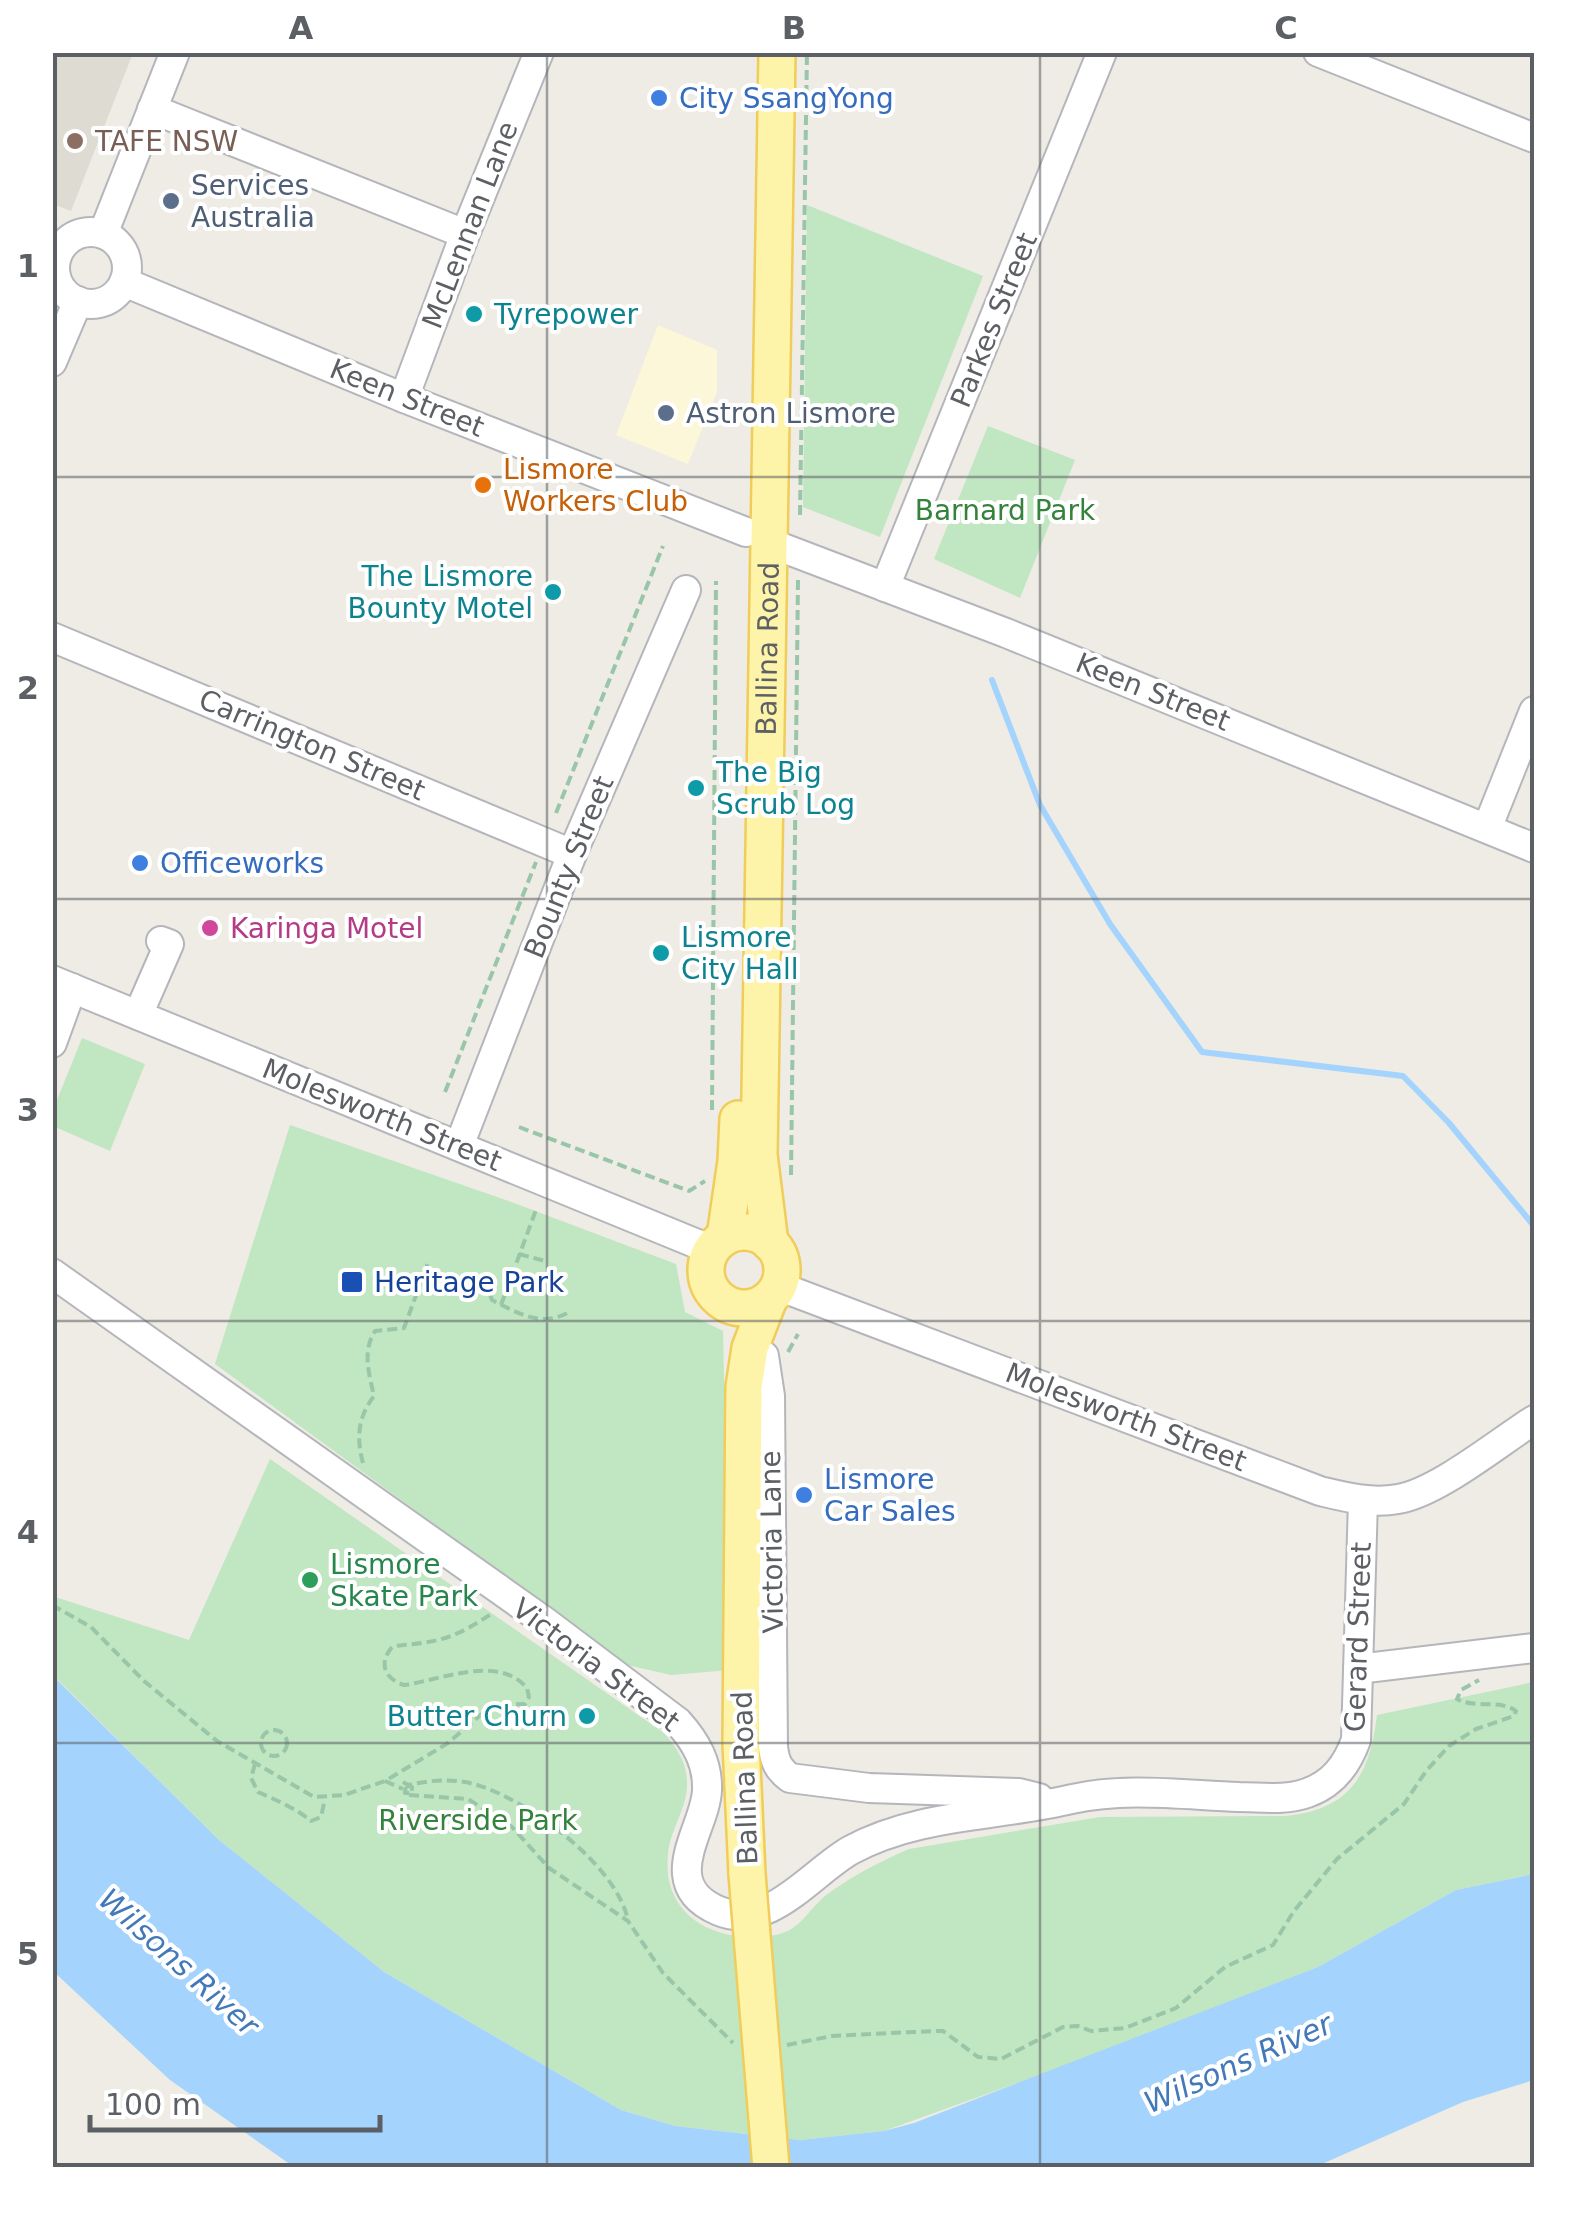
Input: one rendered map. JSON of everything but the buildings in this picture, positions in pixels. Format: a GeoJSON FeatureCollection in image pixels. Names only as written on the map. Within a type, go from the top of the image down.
{"type":"FeatureCollection","features":[{"type":"Feature","properties":{"kind":"main road","name":"Ballina Road"},"geometry":{"type":"LineString","coordinates":[[754,52],[760,1155],[770,1243]]}},
{"type":"Feature","properties":{"kind":"main road","name":"Ballina Road"},"geometry":{"type":"LineString","coordinates":[[718,1244],[736,1161],[738,1122],[777,52]]}},
{"type":"Feature","properties":{"kind":"main road"},"geometry":{"type":"LineString","coordinates":[[744,1232],[763,1237],[781,1263],[774,1292],[748,1308],[718,1298],[707,1280],[707,1260],[718,1244],[744,1232]]}},
{"type":"Feature","properties":{"kind":"main road","name":"Ballina Road"},"geometry":{"type":"LineString","coordinates":[[771,2168],[742,1743],[744,1387],[750,1348],[774,1292]]}},
{"type":"Feature","properties":{"kind":"main road","name":"Ballina Road"},"geometry":{"type":"LineString","coordinates":[[718,1298],[744,1387]]}},
{"type":"Feature","properties":{"kind":"street"},"geometry":{"type":"LineString","coordinates":[[103,234],[174,52]]}},
{"type":"Feature","properties":{"kind":"street","name":"McLennan Lane"},"geometry":{"type":"LineString","coordinates":[[404,398],[539,52]]}},
{"type":"Feature","properties":{"kind":"street","name":"Parkes Street"},"geometry":{"type":"LineString","coordinates":[[885,587],[1102,52]]}},
{"type":"Feature","properties":{"kind":"street"},"geometry":{"type":"LineString","coordinates":[[1318,52],[1534,138]]}},
{"type":"Feature","properties":{"kind":"street"},"geometry":{"type":"LineString","coordinates":[[152,109],[465,234]]}},
{"type":"Feature","properties":{"kind":"street"},"geometry":{"type":"LineString","coordinates":[[81,233],[103,234],[122,248],[127,271],[118,291],[100,302],[78,301],[62,288],[55,276],[62,238],[81,233]]}},
{"type":"Feature","properties":{"kind":"street","name":"Keen Street"},"geometry":{"type":"LineString","coordinates":[[124,282],[404,398],[1488,826],[1534,848]]}},
{"type":"Feature","properties":{"kind":"street"},"geometry":{"type":"LineString","coordinates":[[52,362],[78,301]]}},
{"type":"Feature","properties":{"kind":"street","name":"Bounty Street"},"geometry":{"type":"LineString","coordinates":[[459,1146],[572,854],[686,590]]}},
{"type":"Feature","properties":{"kind":"street","name":"Carrington Street"},"geometry":{"type":"LineString","coordinates":[[52,637],[572,854]]}},
{"type":"Feature","properties":{"kind":"street"},"geometry":{"type":"LineString","coordinates":[[1488,826],[1534,712]]}},
{"type":"Feature","properties":{"kind":"street"},"geometry":{"type":"LineString","coordinates":[[138,1016],[170,944],[161,942]]}},
{"type":"Feature","properties":{"kind":"street"},"geometry":{"type":"LineString","coordinates":[[52,1043],[62,984]]}},
{"type":"Feature","properties":{"kind":"street","name":"Molesworth Street"},"geometry":{"type":"LineString","coordinates":[[62,984],[459,1146],[718,1244]]}},
{"type":"Feature","properties":{"kind":"street","name":"Victoria Street"},"geometry":{"type":"LineString","coordinates":[[52,1272],[678,1722],[695,1743],[704,1764],[707,1792],[688,1844],[687,1871],[696,1893],[719,1911],[745,1914],[778,1903],[832,1860],[912,1825],[1102,1794],[1292,1797],[1317,1789],[1340,1771]]}},
{"type":"Feature","properties":{"kind":"street","name":"Molesworth Street"},"geometry":{"type":"LineString","coordinates":[[774,1292],[1320,1491],[1363,1500],[1397,1500],[1425,1490],[1534,1420]]}},
{"type":"Feature","properties":{"kind":"street","name":"Victoria Lane"},"geometry":{"type":"LineString","coordinates":[[750,1348],[764,1356],[770,1396],[773,1747],[780,1771],[790,1778],[869,1788],[1019,1793],[1039,1798],[1044,1806]]}},
{"type":"Feature","properties":{"kind":"street","name":"Gerard Street"},"geometry":{"type":"LineString","coordinates":[[1340,1771],[1356,1740],[1363,1500]]}},
{"type":"Feature","properties":{"kind":"street"},"geometry":{"type":"LineString","coordinates":[[1358,1669],[1534,1648]]}},
{"type":"Feature","properties":{"kind":"path"},"geometry":{"type":"LineString","coordinates":[[800,515],[807,52]]}},
{"type":"Feature","properties":{"kind":"path","name":"Bounty Street"},"geometry":{"type":"LineString","coordinates":[[556,813],[663,546]]}},
{"type":"Feature","properties":{"kind":"path"},"geometry":{"type":"LineString","coordinates":[[791,1175],[798,580]]}},
{"type":"Feature","properties":{"kind":"path","name":"Ballina Road"},"geometry":{"type":"LineString","coordinates":[[712,1116],[716,581]]}},
{"type":"Feature","properties":{"kind":"path","name":"Bounty Street"},"geometry":{"type":"LineString","coordinates":[[445,1092],[538,858]]}},
{"type":"Feature","properties":{"kind":"path","name":"Molesworth Street"},"geometry":{"type":"LineString","coordinates":[[519,1127],[688,1192],[711,1176]]}},
{"type":"Feature","properties":{"kind":"path"},"geometry":{"type":"LineString","coordinates":[[501,1305],[537,1206]]}},
{"type":"Feature","properties":{"kind":"path"},"geometry":{"type":"LineString","coordinates":[[519,1254],[544,1261]]}},
{"type":"Feature","properties":{"kind":"path"},"geometry":{"type":"LineString","coordinates":[[360,1490],[368,1473],[362,1459],[360,1420],[374,1396],[367,1362],[369,1341],[376,1332],[404,1328],[429,1260]]}},
{"type":"Feature","properties":{"kind":"path"},"geometry":{"type":"LineString","coordinates":[[372,1278],[417,1294]]}},
{"type":"Feature","properties":{"kind":"path"},"geometry":{"type":"LineString","coordinates":[[485,1280],[492,1300],[537,1320],[557,1319],[569,1312]]}},
{"type":"Feature","properties":{"kind":"path"},"geometry":{"type":"LineString","coordinates":[[52,1605],[90,1627],[144,1682],[217,1741],[314,1797],[325,1799],[406,1771],[493,1707],[525,1704],[527,1688],[511,1675],[469,1672],[404,1685],[384,1669],[393,1646],[437,1642],[510,1600]]}},
{"type":"Feature","properties":{"kind":"path"},"geometry":{"type":"LineString","coordinates":[[878,2033],[943,2031],[978,2057],[1002,2060],[1053,2030],[1078,2026],[1092,2031],[1125,2028],[1176,2008],[1225,1968],[1273,1945],[1294,1911],[1337,1859],[1404,1804],[1426,1770],[1449,1746],[1476,1729],[1514,1716],[1516,1711],[1509,1706],[1468,1704],[1457,1699],[1461,1690],[1485,1677]]}},
{"type":"Feature","properties":{"kind":"path"},"geometry":{"type":"LineString","coordinates":[[270,1730],[282,1732],[287,1740],[283,1752],[275,1756],[266,1754],[260,1742],[263,1735],[270,1730]]}},
{"type":"Feature","properties":{"kind":"path"},"geometry":{"type":"LineString","coordinates":[[266,1754],[252,1778],[258,1792],[272,1796],[310,1821],[321,1817],[325,1799]]}},
{"type":"Feature","properties":{"kind":"path"},"geometry":{"type":"LineString","coordinates":[[404,1788],[406,1771]]}},
{"type":"Feature","properties":{"kind":"path"},"geometry":{"type":"LineString","coordinates":[[385,1781],[404,1788],[468,1800],[482,1806],[512,1827],[549,1868],[628,1921],[624,1906],[606,1878],[572,1840],[529,1810],[474,1784],[441,1780],[404,1788]]}},
{"type":"Feature","properties":{"kind":"path"},"geometry":{"type":"LineString","coordinates":[[616,1912],[622,1912],[624,1906]]}},
{"type":"Feature","properties":{"kind":"shaded area","name":"TAFE NSW"},"geometry":{"type":"Polygon","coordinates":[[[52,53],[133,53],[71,211],[53,204],[52,53]]]}},
{"type":"Feature","properties":{"kind":"shaded area","name":"Astron Lismore"},"geometry":{"type":"Polygon","coordinates":[[[658,325],[717,350],[717,392],[688,464],[616,435],[658,325]]]}},
{"type":"Feature","properties":{"kind":"green space"},"geometry":{"type":"Polygon","coordinates":[[[807,205],[983,276],[880,537],[803,507],[807,205]]]}},
{"type":"Feature","properties":{"kind":"green space","name":"Barnard Park"},"geometry":{"type":"Polygon","coordinates":[[[988,426],[1075,460],[1020,598],[934,559],[988,426]]]}},
{"type":"Feature","properties":{"kind":"green space"},"geometry":{"type":"Polygon","coordinates":[[[82,1038],[145,1064],[110,1151],[53,1126],[53,1110],[82,1038]]]}},
{"type":"Feature","properties":{"kind":"green space","name":"Heritage Park"},"geometry":{"type":"Polygon","coordinates":[[[290,1125],[676,1264],[685,1312],[723,1331],[730,1670],[671,1675],[627,1665],[215,1364],[290,1125]]]}},
{"type":"Feature","properties":{"kind":"green space","name":"Riverside Park"},"geometry":{"type":"Polygon","coordinates":[[[270,1459],[664,1733],[680,1755],[687,1780],[685,1799],[669,1845],[668,1877],[684,1911],[715,1931],[755,1937],[785,1932],[838,1886],[909,1849],[1100,1817],[1285,1816],[1307,1812],[1326,1806],[1353,1786],[1369,1755],[1377,1715],[1534,1682],[1534,1874],[1456,1890],[1318,1967],[1081,2060],[884,2131],[800,2140],[675,2126],[621,2110],[384,1972],[219,1840],[53,1675],[52,1596],[189,1640],[270,1459]]]}},
{"type":"Feature","properties":{"kind":"water","name":"Wilsons River"},"geometry":{"type":"Polygon","coordinates":[[[52,1675],[219,1840],[384,1972],[621,2110],[675,2126],[800,2140],[884,2131],[914,2123],[1318,1967],[1456,1890],[1534,1874],[1534,2080],[1463,2102],[1315,2167],[294,2167],[170,2080],[53,1971],[52,1675]]]}},
{"type":"Feature","properties":{"kind":"waterway"},"geometry":{"type":"LineString","coordinates":[[992,680],[1040,805],[1110,924],[1202,1052],[1403,1076],[1449,1123],[1534,1226]]}},
{"type":"Feature","properties":{"kind":"place","name":"City SsangYong"},"geometry":{"type":"Point","coordinates":[659,98]}},
{"type":"Feature","properties":{"kind":"place","name":"TAFE NSW"},"geometry":{"type":"Point","coordinates":[75,141]}},
{"type":"Feature","properties":{"kind":"place","name":"Services Australia"},"geometry":{"type":"Point","coordinates":[171,201]}},
{"type":"Feature","properties":{"kind":"place","name":"Tyrepower"},"geometry":{"type":"Point","coordinates":[474,314]}},
{"type":"Feature","properties":{"kind":"place","name":"Astron Lismore"},"geometry":{"type":"Point","coordinates":[666,413]}},
{"type":"Feature","properties":{"kind":"place","name":"Lismore Workers Club"},"geometry":{"type":"Point","coordinates":[483,485]}},
{"type":"Feature","properties":{"kind":"place","name":"The Lismore Bounty Motel"},"geometry":{"type":"Point","coordinates":[553,592]}},
{"type":"Feature","properties":{"kind":"place","name":"The Big Scrub Log"},"geometry":{"type":"Point","coordinates":[696,788]}},
{"type":"Feature","properties":{"kind":"place","name":"Officeworks"},"geometry":{"type":"Point","coordinates":[140,863]}},
{"type":"Feature","properties":{"kind":"place","name":"Karinga Motel"},"geometry":{"type":"Point","coordinates":[210,928]}},
{"type":"Feature","properties":{"kind":"place","name":"Lismore City Hall"},"geometry":{"type":"Point","coordinates":[661,953]}},
{"type":"Feature","properties":{"kind":"place","name":"Heritage Park"},"geometry":{"type":"Point","coordinates":[352,1282]}},
{"type":"Feature","properties":{"kind":"place","name":"Lismore Car Sales"},"geometry":{"type":"Point","coordinates":[804,1495]}},
{"type":"Feature","properties":{"kind":"place","name":"Lismore Skate Park"},"geometry":{"type":"Point","coordinates":[310,1580]}},
{"type":"Feature","properties":{"kind":"place","name":"Butter Churn"},"geometry":{"type":"Point","coordinates":[587,1716]}}]}
